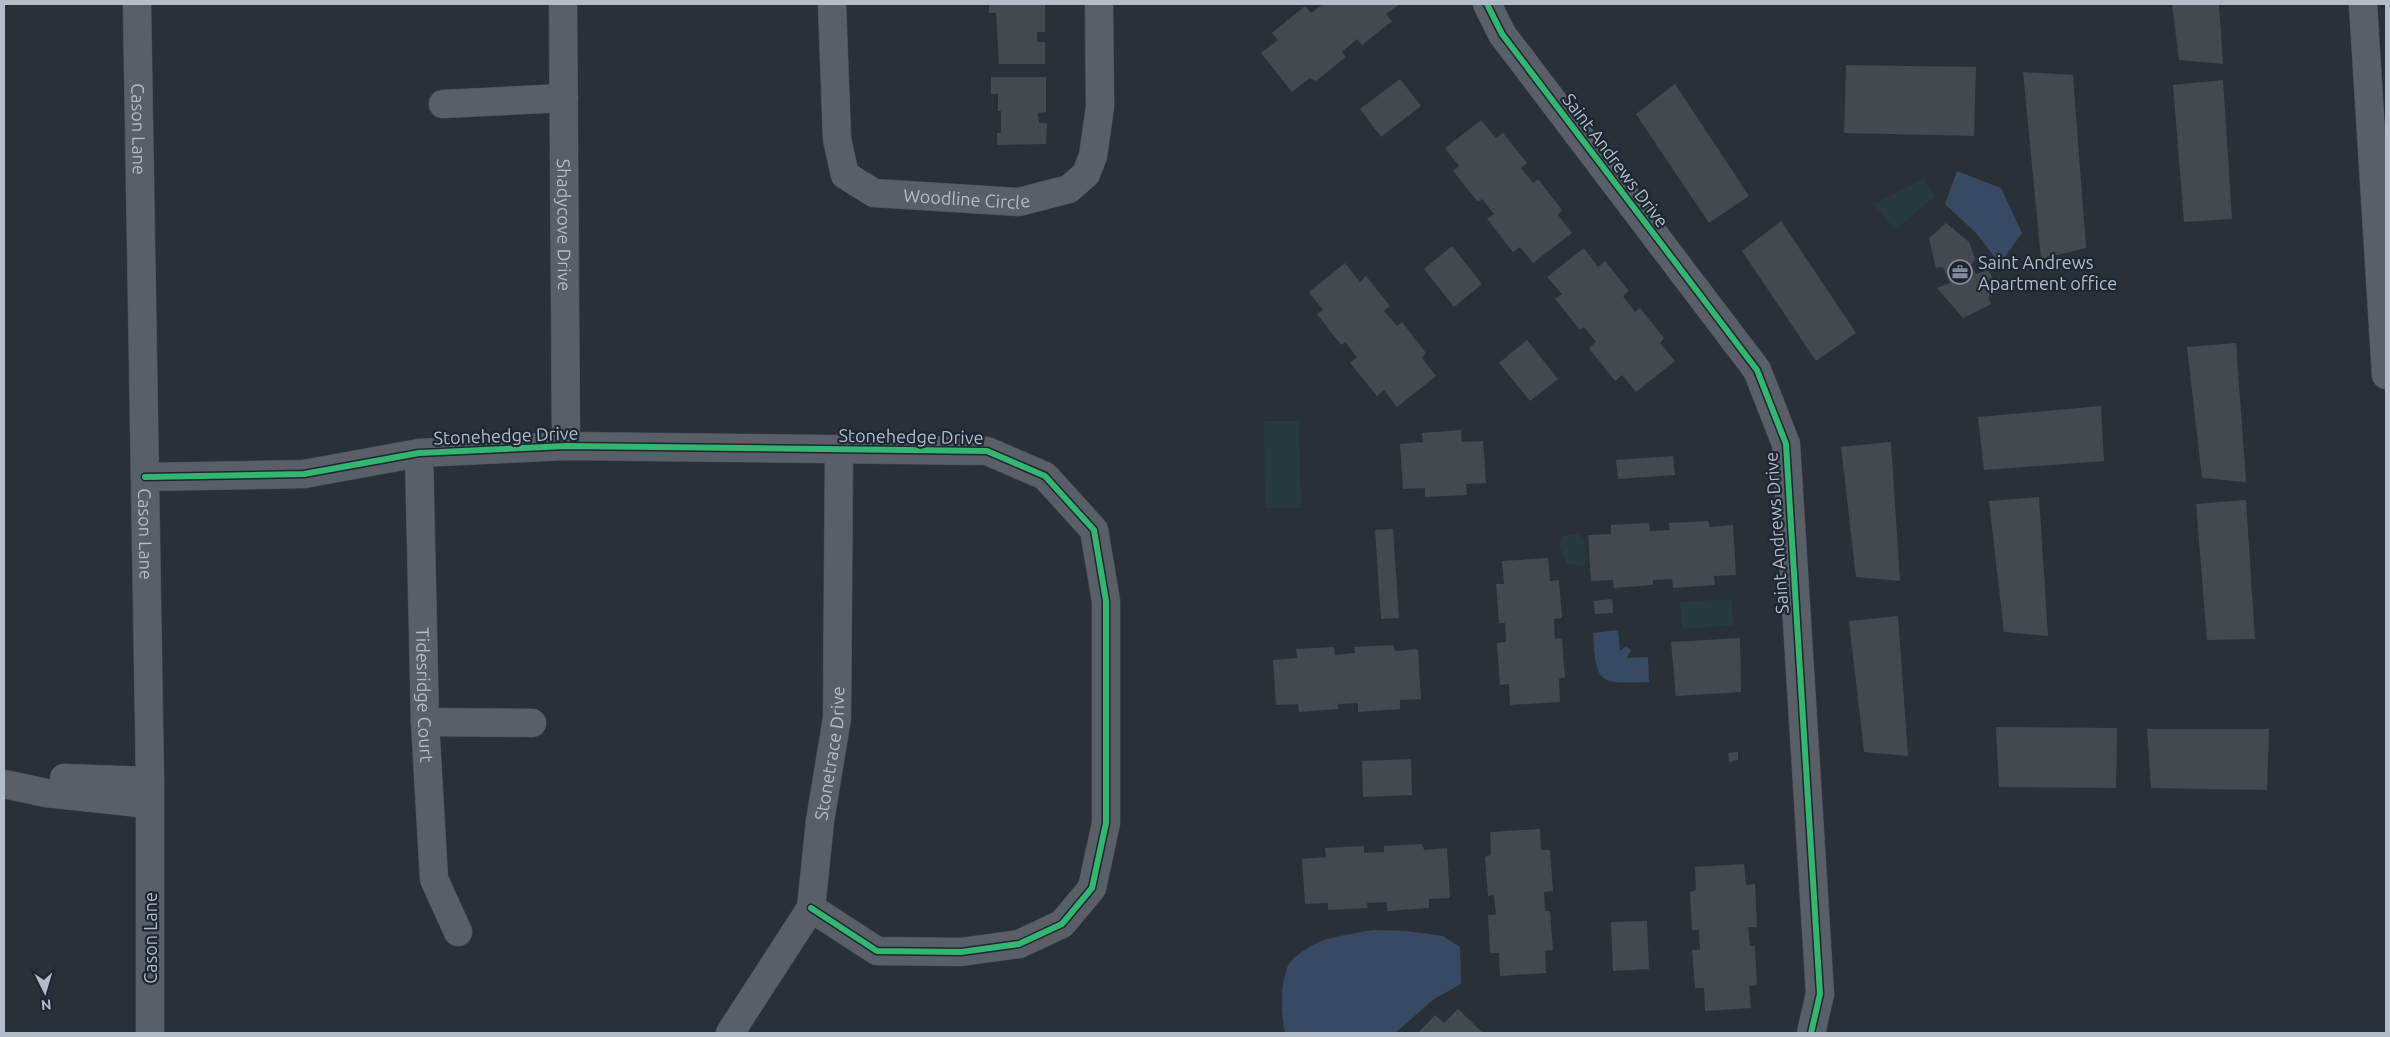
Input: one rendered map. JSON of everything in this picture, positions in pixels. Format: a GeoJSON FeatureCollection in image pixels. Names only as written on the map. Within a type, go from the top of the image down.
{"type":"FeatureCollection","features":[{"type":"Feature","properties":{"kind":"street","name":"Cason Lane"},"geometry":{"type":"LineString","coordinates":[[138,4],[149,793],[150,1033]]}},
{"type":"Feature","properties":{"kind":"street","name":"Shadycove Drive"},"geometry":{"type":"LineString","coordinates":[[563,4],[566,446]]}},
{"type":"Feature","properties":{"kind":"street","name":"Woodline Circle"},"geometry":{"type":"LineString","coordinates":[[832,4],[837,139],[845,175],[874,193],[1019,202],[1068,189],[1086,174],[1094,156],[1100,107],[1099,4]]}},
{"type":"Feature","properties":{"kind":"street","name":"Saint Andrews Drive"},"geometry":{"type":"LineString","coordinates":[[1487,4],[1505,38],[1757,370],[1786,444],[1820,994],[1811,1033]]}},
{"type":"Feature","properties":{"kind":"street"},"geometry":{"type":"LineString","coordinates":[[2363,4],[2386,375]]}},
{"type":"Feature","properties":{"kind":"street"},"geometry":{"type":"LineString","coordinates":[[443,104],[564,98]]}},
{"type":"Feature","properties":{"kind":"street","name":"Stonehedge Drive"},"geometry":{"type":"LineString","coordinates":[[145,477],[304,474],[419,453],[566,446],[987,451],[1045,476],[1094,530],[1106,601],[1106,823],[1092,888],[1062,924],[1019,944],[961,952],[877,951],[811,908]]}},
{"type":"Feature","properties":{"kind":"street","name":"Stonetrace Drive"},"geometry":{"type":"LineString","coordinates":[[730,1033],[811,908],[820,821],[837,718],[839,450]]}},
{"type":"Feature","properties":{"kind":"street","name":"Tidesridge Court"},"geometry":{"type":"LineString","coordinates":[[419,453],[426,722],[434,879],[458,932]]}},
{"type":"Feature","properties":{"kind":"street"},"geometry":{"type":"LineString","coordinates":[[426,722],[532,724]]}},
{"type":"Feature","properties":{"kind":"street"},"geometry":{"type":"LineString","coordinates":[[4,777],[149,793]]}},
{"type":"Feature","properties":{"kind":"street"},"geometry":{"type":"LineString","coordinates":[[4,784],[46,793],[149,793]]}},
{"type":"Feature","properties":{"kind":"green space"},"geometry":{"type":"Polygon","coordinates":[[[1923,179],[1935,196],[1895,230],[1874,204],[1923,179]]]}},
{"type":"Feature","properties":{"kind":"green space"},"geometry":{"type":"Polygon","coordinates":[[[1264,421],[1299,421],[1301,508],[1265,508],[1264,421]]]}},
{"type":"Feature","properties":{"kind":"green space"},"geometry":{"type":"Polygon","coordinates":[[[1578,534],[1584,540],[1586,566],[1567,564],[1559,546],[1562,536],[1578,534]]]}},
{"type":"Feature","properties":{"kind":"green space"},"geometry":{"type":"Polygon","coordinates":[[[1732,599],[1733,625],[1682,629],[1680,602],[1732,599]]]}},
{"type":"Feature","properties":{"kind":"water"},"geometry":{"type":"Polygon","coordinates":[[[1957,171],[2001,188],[2022,233],[2000,264],[1976,233],[1945,204],[1957,171]]]}},
{"type":"Feature","properties":{"kind":"water"},"geometry":{"type":"Polygon","coordinates":[[[1618,630],[1620,651],[1626,646],[1631,650],[1627,658],[1648,657],[1649,682],[1610,681],[1603,677],[1599,671],[1594,650],[1593,633],[1618,630]]]}},
{"type":"Feature","properties":{"kind":"water"},"geometry":{"type":"Polygon","coordinates":[[[1373,930],[1406,931],[1443,936],[1460,947],[1461,984],[1434,999],[1395,1033],[1285,1033],[1282,992],[1285,975],[1290,963],[1304,950],[1327,939],[1373,930]]]}},
{"type":"Feature","properties":{"kind":"building"},"geometry":{"type":"Polygon","coordinates":[[[989,4],[1045,4],[1045,32],[1037,32],[1037,42],[1045,42],[1045,64],[999,64],[996,13],[989,13],[989,4]]]}},
{"type":"Feature","properties":{"kind":"building"},"geometry":{"type":"Polygon","coordinates":[[[1323,4],[1400,4],[1386,14],[1392,21],[1362,45],[1357,39],[1342,52],[1346,57],[1316,81],[1310,78],[1292,92],[1261,53],[1278,40],[1272,33],[1305,6],[1311,13],[1323,4]]]}},
{"type":"Feature","properties":{"kind":"building"},"geometry":{"type":"Polygon","coordinates":[[[2172,4],[2219,4],[2223,64],[2179,60],[2172,4]]]}},
{"type":"Feature","properties":{"kind":"building"},"geometry":{"type":"Polygon","coordinates":[[[1846,65],[1976,67],[1974,136],[1844,133],[1846,65]]]}},
{"type":"Feature","properties":{"kind":"building"},"geometry":{"type":"Polygon","coordinates":[[[2023,72],[2073,75],[2086,248],[2041,259],[2023,72]]]}},
{"type":"Feature","properties":{"kind":"building"},"geometry":{"type":"Polygon","coordinates":[[[991,77],[1046,77],[1046,112],[1038,113],[1039,123],[1047,123],[1046,144],[997,145],[997,133],[1001,133],[1001,111],[998,111],[998,94],[991,94],[991,77]]]}},
{"type":"Feature","properties":{"kind":"building"},"geometry":{"type":"Polygon","coordinates":[[[1400,79],[1421,106],[1381,137],[1360,109],[1400,79]]]}},
{"type":"Feature","properties":{"kind":"building"},"geometry":{"type":"Polygon","coordinates":[[[2223,80],[2232,219],[2184,222],[2173,85],[2223,80]]]}},
{"type":"Feature","properties":{"kind":"building"},"geometry":{"type":"Polygon","coordinates":[[[1675,84],[1749,196],[1709,223],[1636,114],[1675,84]]]}},
{"type":"Feature","properties":{"kind":"building"},"geometry":{"type":"Polygon","coordinates":[[[1481,120],[1496,138],[1503,133],[1527,163],[1521,168],[1533,183],[1538,179],[1562,210],[1558,215],[1572,233],[1533,263],[1520,247],[1513,252],[1487,219],[1494,214],[1482,199],[1478,202],[1453,171],[1459,166],[1445,148],[1481,120]]]}},
{"type":"Feature","properties":{"kind":"building"},"geometry":{"type":"Polygon","coordinates":[[[1781,221],[1856,333],[1816,361],[1742,251],[1781,221]]]}},
{"type":"Feature","properties":{"kind":"building","name":"Saint Andrews Apartment office"},"geometry":{"type":"Polygon","coordinates":[[[1946,223],[1969,242],[1975,259],[1971,265],[1976,274],[1988,270],[2000,291],[1988,297],[1991,304],[1963,318],[1937,288],[1950,283],[1943,267],[1936,268],[1929,238],[1946,223]]]}},
{"type":"Feature","properties":{"kind":"building"},"geometry":{"type":"Polygon","coordinates":[[[1452,246],[1482,284],[1454,307],[1424,269],[1452,246]]]}},
{"type":"Feature","properties":{"kind":"building"},"geometry":{"type":"Polygon","coordinates":[[[1584,248],[1598,267],[1605,261],[1629,291],[1623,296],[1635,312],[1640,308],[1664,338],[1660,343],[1675,361],[1636,392],[1622,375],[1615,381],[1589,348],[1596,342],[1584,327],[1580,330],[1555,299],[1562,294],[1547,277],[1584,248]]]}},
{"type":"Feature","properties":{"kind":"building"},"geometry":{"type":"Polygon","coordinates":[[[1345,263],[1360,282],[1366,276],[1390,306],[1384,311],[1397,326],[1402,322],[1426,353],[1422,358],[1436,376],[1397,407],[1384,390],[1377,396],[1350,363],[1357,357],[1345,342],[1341,345],[1317,314],[1323,310],[1309,292],[1345,263]]]}},
{"type":"Feature","properties":{"kind":"building"},"geometry":{"type":"Polygon","coordinates":[[[1527,340],[1558,379],[1530,401],[1499,363],[1527,340]]]}},
{"type":"Feature","properties":{"kind":"building"},"geometry":{"type":"Polygon","coordinates":[[[2236,343],[2246,482],[2202,478],[2187,347],[2236,343]]]}},
{"type":"Feature","properties":{"kind":"building"},"geometry":{"type":"Polygon","coordinates":[[[2101,406],[2104,461],[1984,470],[1978,417],[2101,406]]]}},
{"type":"Feature","properties":{"kind":"building"},"geometry":{"type":"Polygon","coordinates":[[[1461,430],[1462,442],[1483,441],[1486,483],[1466,484],[1467,495],[1425,497],[1425,488],[1403,489],[1400,444],[1423,442],[1422,433],[1461,430]]]}},
{"type":"Feature","properties":{"kind":"building"},"geometry":{"type":"Polygon","coordinates":[[[1891,442],[1900,581],[1856,577],[1841,447],[1891,442]]]}},
{"type":"Feature","properties":{"kind":"building"},"geometry":{"type":"Polygon","coordinates":[[[1673,456],[1675,475],[1618,479],[1616,460],[1673,456]]]}},
{"type":"Feature","properties":{"kind":"building"},"geometry":{"type":"Polygon","coordinates":[[[2039,497],[2048,636],[2004,632],[1989,501],[2039,497]]]}},
{"type":"Feature","properties":{"kind":"building"},"geometry":{"type":"Polygon","coordinates":[[[2246,500],[2255,639],[2207,640],[2196,504],[2246,500]]]}},
{"type":"Feature","properties":{"kind":"building"},"geometry":{"type":"Polygon","coordinates":[[[1708,521],[1710,527],[1733,525],[1736,575],[1714,576],[1715,585],[1673,588],[1672,579],[1653,580],[1653,585],[1614,588],[1613,580],[1591,581],[1588,535],[1611,534],[1611,525],[1649,523],[1650,531],[1670,530],[1669,523],[1708,521]]]}},
{"type":"Feature","properties":{"kind":"building"},"geometry":{"type":"Polygon","coordinates":[[[1393,529],[1399,618],[1381,619],[1375,530],[1393,529]]]}},
{"type":"Feature","properties":{"kind":"building"},"geometry":{"type":"Polygon","coordinates":[[[1548,558],[1550,581],[1559,580],[1562,618],[1554,619],[1555,639],[1562,638],[1565,677],[1559,679],[1560,702],[1510,705],[1509,684],[1500,685],[1497,643],[1506,642],[1505,623],[1499,623],[1496,584],[1504,584],[1502,561],[1548,558]]]}},
{"type":"Feature","properties":{"kind":"building"},"geometry":{"type":"Polygon","coordinates":[[[1612,599],[1613,613],[1595,614],[1594,601],[1612,599]]]}},
{"type":"Feature","properties":{"kind":"building"},"geometry":{"type":"Polygon","coordinates":[[[1898,616],[1908,756],[1864,752],[1849,621],[1898,616]]]}},
{"type":"Feature","properties":{"kind":"building"},"geometry":{"type":"Polygon","coordinates":[[[1740,638],[1741,692],[1676,696],[1671,642],[1740,638]]]}},
{"type":"Feature","properties":{"kind":"building"},"geometry":{"type":"Polygon","coordinates":[[[1393,645],[1395,651],[1418,649],[1421,699],[1400,700],[1400,709],[1358,712],[1358,703],[1338,704],[1338,709],[1299,712],[1298,704],[1276,705],[1273,660],[1297,658],[1296,649],[1334,647],[1335,655],[1355,653],[1354,647],[1393,645]]]}},
{"type":"Feature","properties":{"kind":"building"},"geometry":{"type":"Polygon","coordinates":[[[1996,727],[2117,728],[2116,788],[1999,787],[1996,727]]]}},
{"type":"Feature","properties":{"kind":"building"},"geometry":{"type":"Polygon","coordinates":[[[2147,729],[2269,729],[2267,790],[2151,788],[2147,729]]]}},
{"type":"Feature","properties":{"kind":"building"},"geometry":{"type":"Polygon","coordinates":[[[1738,752],[1738,760],[1729,762],[1728,753],[1738,752]]]}},
{"type":"Feature","properties":{"kind":"building"},"geometry":{"type":"Polygon","coordinates":[[[1411,759],[1412,795],[1363,797],[1362,761],[1411,759]]]}},
{"type":"Feature","properties":{"kind":"building"},"geometry":{"type":"Polygon","coordinates":[[[1540,829],[1541,850],[1550,850],[1553,891],[1544,892],[1545,911],[1550,911],[1553,950],[1545,951],[1546,973],[1500,976],[1499,953],[1490,953],[1488,915],[1496,915],[1494,895],[1488,896],[1485,857],[1491,855],[1490,832],[1540,829]]]}},
{"type":"Feature","properties":{"kind":"building"},"geometry":{"type":"Polygon","coordinates":[[[1422,844],[1424,850],[1447,848],[1450,898],[1429,899],[1429,908],[1387,911],[1387,902],[1367,903],[1368,908],[1328,910],[1328,903],[1305,904],[1302,859],[1326,857],[1325,848],[1364,846],[1364,853],[1384,852],[1384,846],[1422,844]]]}},
{"type":"Feature","properties":{"kind":"building"},"geometry":{"type":"Polygon","coordinates":[[[1744,864],[1746,885],[1755,884],[1757,927],[1748,927],[1750,946],[1755,946],[1757,985],[1749,986],[1751,1008],[1705,1011],[1704,988],[1695,988],[1692,950],[1700,950],[1699,930],[1692,930],[1690,892],[1696,890],[1695,867],[1744,864]]]}},
{"type":"Feature","properties":{"kind":"building"},"geometry":{"type":"Polygon","coordinates":[[[1647,921],[1649,969],[1613,971],[1611,922],[1647,921]]]}},
{"type":"Feature","properties":{"kind":"building"},"geometry":{"type":"Polygon","coordinates":[[[1458,1009],[1483,1033],[1418,1033],[1435,1015],[1444,1023],[1458,1009]]]}},
{"type":"Feature","properties":{"kind":"cycle path"},"geometry":{"type":"LineString","coordinates":[[1487,4],[1502,34],[1757,370],[1786,444],[1820,994],[1811,1033]]}},
{"type":"Feature","properties":{"kind":"cycle path"},"geometry":{"type":"LineString","coordinates":[[145,477],[304,474],[419,453],[566,446],[987,451],[1045,476],[1094,530],[1106,601],[1106,823],[1092,888],[1062,924],[1019,944],[961,952],[877,951],[811,908]]}},
{"type":"Feature","properties":{"kind":"place","name":"Saint Andrews Apartment office"},"geometry":{"type":"Point","coordinates":[1960,272]}}]}
